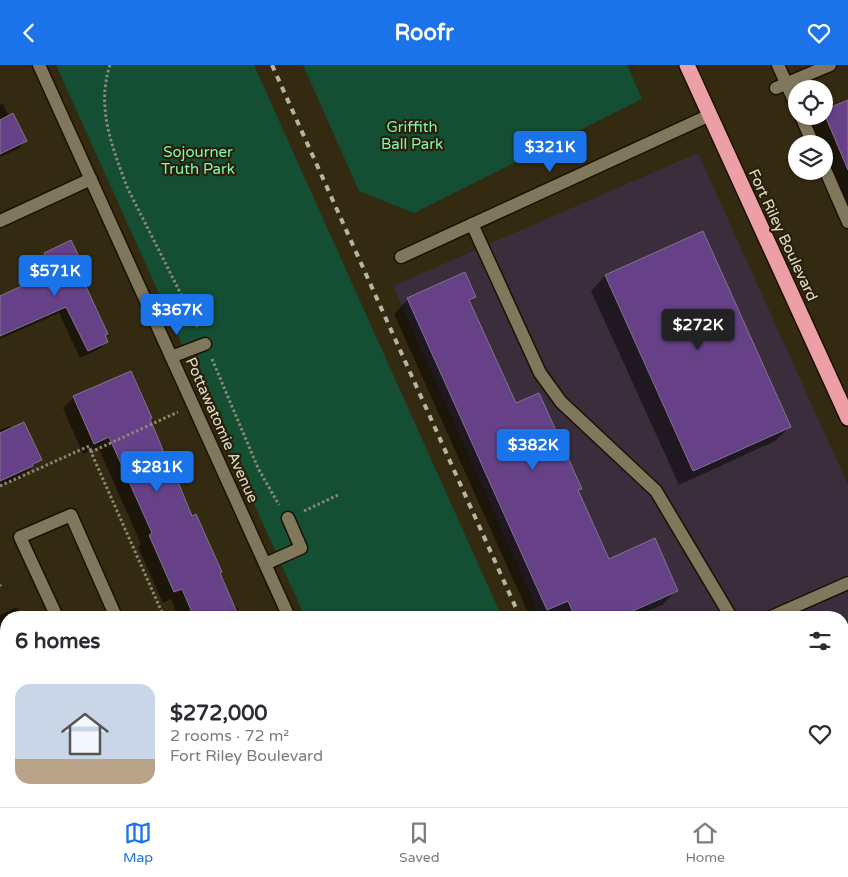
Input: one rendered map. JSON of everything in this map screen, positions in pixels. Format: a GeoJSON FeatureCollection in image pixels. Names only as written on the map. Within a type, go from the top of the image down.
{"type":"FeatureCollection","features":[{"type":"Feature","properties":{"kind":"highway","name":"Fort Riley Boulevard"},"geometry":{"type":"LineString","coordinates":[[688,65],[848,419]]}},
{"type":"Feature","properties":{"kind":"street","name":"Pottawatomie Avenue"},"geometry":{"type":"LineString","coordinates":[[39,65],[286,611]]}},
{"type":"Feature","properties":{"kind":"street"},"geometry":{"type":"LineString","coordinates":[[778,65],[782,86],[788,94]]}},
{"type":"Feature","properties":{"kind":"street"},"geometry":{"type":"LineString","coordinates":[[782,86],[830,65]]}},
{"type":"Feature","properties":{"kind":"street"},"geometry":{"type":"LineString","coordinates":[[401,257],[710,115]]}},
{"type":"Feature","properties":{"kind":"street"},"geometry":{"type":"LineString","coordinates":[[0,221],[91,179]]}},
{"type":"Feature","properties":{"kind":"street"},"geometry":{"type":"LineString","coordinates":[[830,180],[848,222]]}},
{"type":"Feature","properties":{"kind":"street"},"geometry":{"type":"LineString","coordinates":[[472,224],[540,373],[562,402],[656,491],[727,611]]}},
{"type":"Feature","properties":{"kind":"street"},"geometry":{"type":"LineString","coordinates":[[171,357],[205,344]]}},
{"type":"Feature","properties":{"kind":"street"},"geometry":{"type":"LineString","coordinates":[[53,611],[20,537],[71,515],[113,611]]}},
{"type":"Feature","properties":{"kind":"street"},"geometry":{"type":"LineString","coordinates":[[265,565],[302,548],[288,519]]}},
{"type":"Feature","properties":{"kind":"street"},"geometry":{"type":"LineString","coordinates":[[800,611],[848,583]]}},
{"type":"Feature","properties":{"kind":"path"},"geometry":{"type":"LineString","coordinates":[[110,65],[103,95],[105,117],[127,187],[205,344],[265,482],[288,519],[338,495]]}},
{"type":"Feature","properties":{"kind":"path"},"geometry":{"type":"LineString","coordinates":[[91,452],[182,411]]}},
{"type":"Feature","properties":{"kind":"path"},"geometry":{"type":"LineString","coordinates":[[0,486],[89,446],[161,611]]}},
{"type":"Feature","properties":{"kind":"shaded area"},"geometry":{"type":"Polygon","coordinates":[[[698,153],[848,485],[848,611],[538,611],[393,286],[698,153]]]}},
{"type":"Feature","properties":{"kind":"green space","name":"Sojourner Truth Park"},"geometry":{"type":"Polygon","coordinates":[[[56,65],[254,65],[499,611],[302,611],[56,65]]]}},
{"type":"Feature","properties":{"kind":"green space","name":"Griffith Ball Park"},"geometry":{"type":"Polygon","coordinates":[[[303,65],[627,65],[642,99],[414,213],[359,191],[303,65]]]}},
{"type":"Feature","properties":{"kind":"building"},"geometry":{"type":"Polygon","coordinates":[[[848,100],[848,170],[829,125],[833,125],[833,106],[848,100]]]}},
{"type":"Feature","properties":{"kind":"building"},"geometry":{"type":"Polygon","coordinates":[[[13,113],[27,141],[0,154],[0,120],[13,113]]]}},
{"type":"Feature","properties":{"kind":"building"},"geometry":{"type":"Polygon","coordinates":[[[703,231],[791,427],[693,471],[605,275],[703,231]]]}},
{"type":"Feature","properties":{"kind":"building"},"geometry":{"type":"Polygon","coordinates":[[[71,240],[88,275],[82,278],[108,334],[105,335],[108,342],[88,351],[66,307],[0,336],[0,296],[41,277],[35,264],[46,258],[44,253],[71,240]]]}},
{"type":"Feature","properties":{"kind":"building"},"geometry":{"type":"Polygon","coordinates":[[[465,272],[476,297],[469,300],[516,403],[539,393],[582,489],[578,490],[609,559],[655,538],[678,591],[633,611],[572,611],[568,601],[547,610],[407,298],[465,272]]]}},
{"type":"Feature","properties":{"kind":"building"},"geometry":{"type":"Polygon","coordinates":[[[131,371],[152,418],[150,419],[165,455],[169,454],[181,480],[178,482],[192,516],[196,514],[222,572],[220,573],[236,611],[191,611],[182,589],[174,592],[149,535],[152,533],[109,437],[94,444],[73,396],[131,371]]]}},
{"type":"Feature","properties":{"kind":"building"},"geometry":{"type":"Polygon","coordinates":[[[24,422],[42,460],[0,481],[0,433],[24,422]]]}},
{"type":"Feature","properties":{"kind":"railway"},"geometry":{"type":"LineString","coordinates":[[272,65],[517,611]]}}]}
